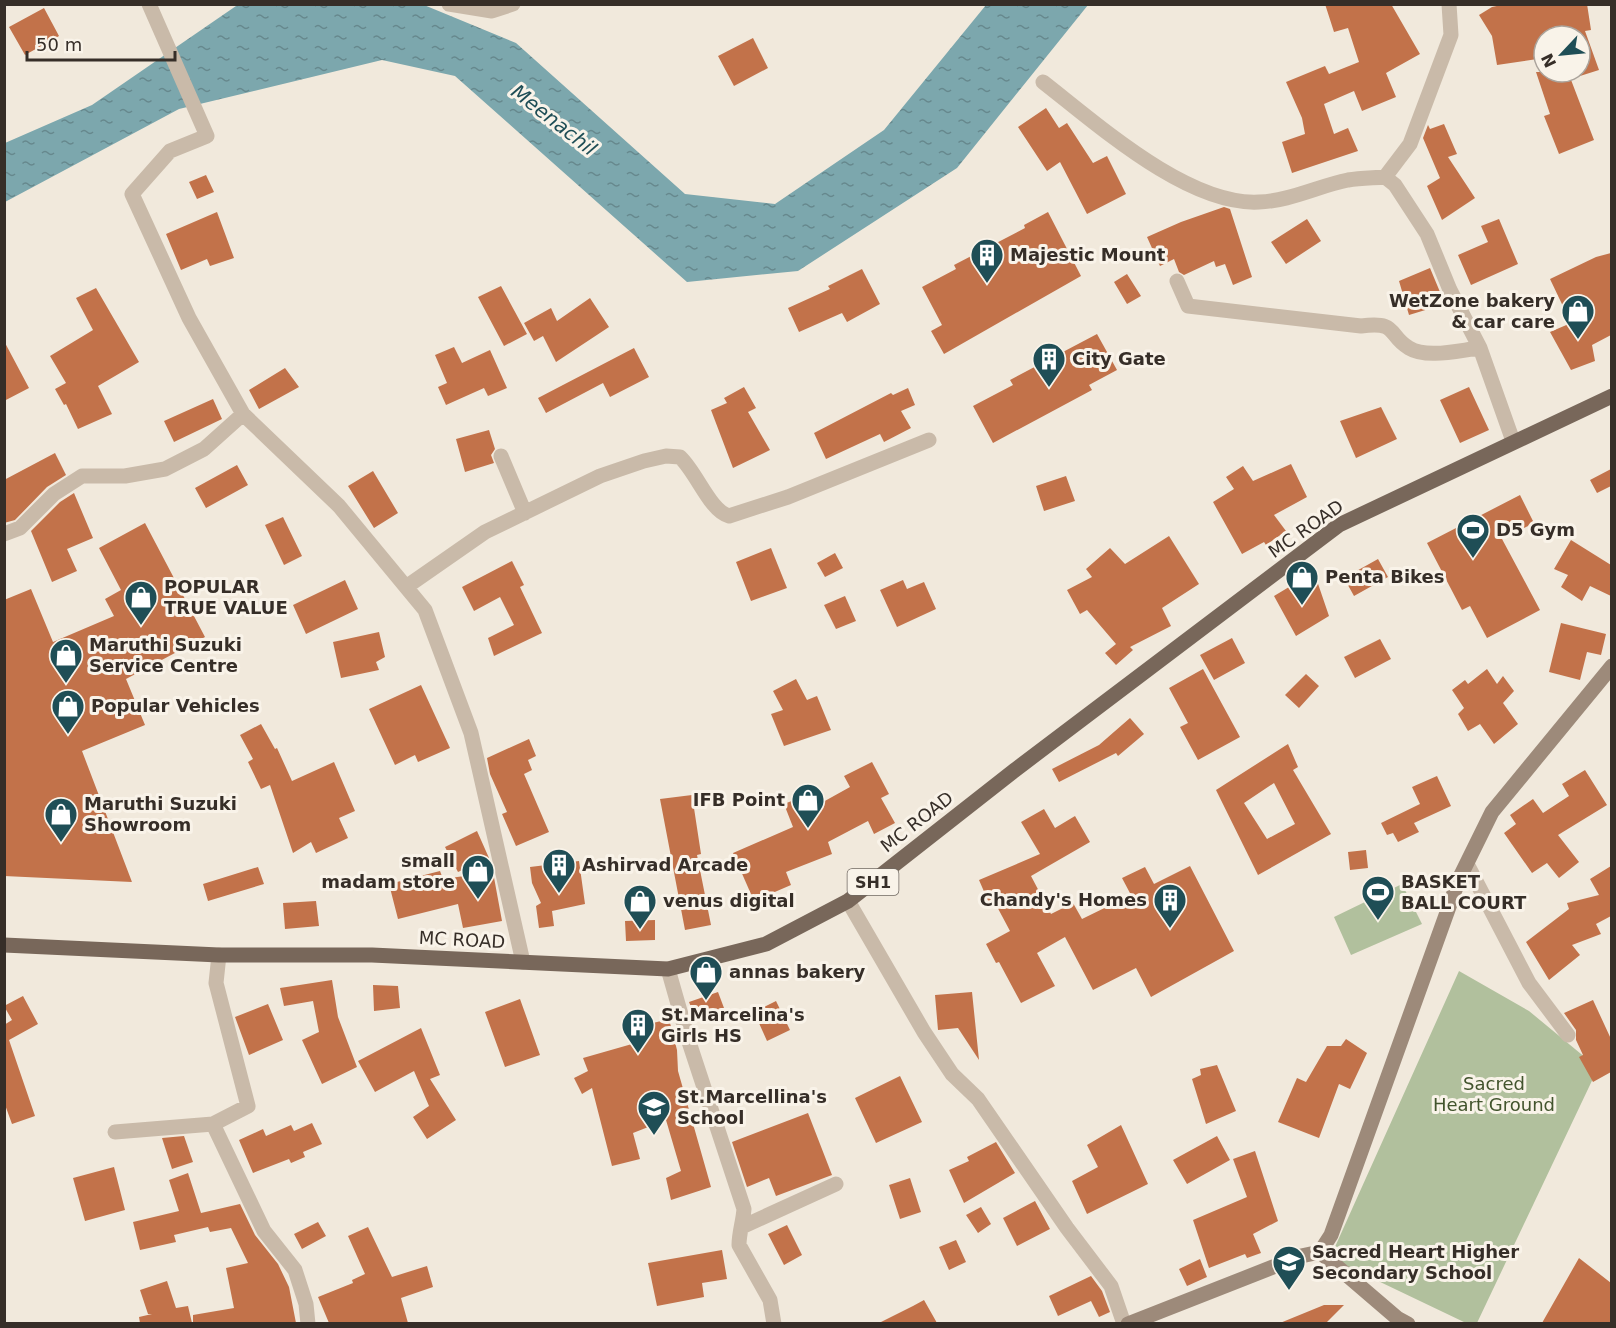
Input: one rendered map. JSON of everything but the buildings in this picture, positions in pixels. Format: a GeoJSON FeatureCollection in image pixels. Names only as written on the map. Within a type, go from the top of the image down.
{"type":"FeatureCollection","features":[{"type":"Feature","properties":{"kind":"main road","name":"MC ROAD"},"geometry":{"type":"LineString","coordinates":[[4,945],[219,956],[372,955],[668,969],[766,944],[848,901],[1339,525],[1611,396]]}},
{"type":"Feature","properties":{"kind":"street"},"geometry":{"type":"LineString","coordinates":[[449,4],[492,11],[513,4]]}},
{"type":"Feature","properties":{"kind":"street"},"geometry":{"type":"LineString","coordinates":[[1385,177],[1410,144],[1450,35],[1449,4]]}},
{"type":"Feature","properties":{"kind":"street"},"geometry":{"type":"LineString","coordinates":[[152,12],[207,136],[170,151],[132,194],[189,318],[243,414],[339,506],[424,610],[471,733],[523,962]]}},
{"type":"Feature","properties":{"kind":"street"},"geometry":{"type":"LineString","coordinates":[[1043,82],[1120,143],[1173,177],[1222,198],[1258,203],[1348,180],[1385,177],[1395,185],[1426,234],[1450,290],[1479,348],[1513,441]]}},
{"type":"Feature","properties":{"kind":"street"},"geometry":{"type":"LineString","coordinates":[[1177,281],[1188,306],[1361,326],[1375,324],[1392,329],[1408,348],[1426,353],[1479,348]]}},
{"type":"Feature","properties":{"kind":"street"},"geometry":{"type":"LineString","coordinates":[[4,534],[20,528],[54,494],[82,476],[125,476],[165,469],[204,449],[243,414]]}},
{"type":"Feature","properties":{"kind":"street"},"geometry":{"type":"LineString","coordinates":[[406,587],[485,532],[600,476],[666,456],[680,457],[689,466],[714,507],[720,514],[729,516],[788,497],[930,440]]}},
{"type":"Feature","properties":{"kind":"street"},"geometry":{"type":"LineString","coordinates":[[501,456],[525,513]]}},
{"type":"Feature","properties":{"kind":"street"},"geometry":{"type":"LineString","coordinates":[[1128,1323],[1301,1256],[1320,1252],[1330,1235],[1467,864],[1492,812],[1611,666]]}},
{"type":"Feature","properties":{"kind":"street"},"geometry":{"type":"LineString","coordinates":[[1467,864],[1529,983],[1568,1035]]}},
{"type":"Feature","properties":{"kind":"street"},"geometry":{"type":"LineString","coordinates":[[848,901],[924,1032],[947,1065],[978,1099],[1067,1228],[1112,1286],[1124,1323]]}},
{"type":"Feature","properties":{"kind":"street"},"geometry":{"type":"LineString","coordinates":[[115,1132],[213,1124],[248,1106],[216,983],[219,956]]}},
{"type":"Feature","properties":{"kind":"street"},"geometry":{"type":"LineString","coordinates":[[668,969],[688,1039],[744,1209],[744,1226],[739,1235],[739,1245],[770,1300],[774,1323]]}},
{"type":"Feature","properties":{"kind":"street"},"geometry":{"type":"LineString","coordinates":[[213,1124],[264,1231],[294,1270],[306,1304],[308,1323]]}},
{"type":"Feature","properties":{"kind":"street"},"geometry":{"type":"LineString","coordinates":[[744,1226],[836,1184]]}},
{"type":"Feature","properties":{"kind":"street"},"geometry":{"type":"LineString","coordinates":[[1320,1252],[1397,1318],[1408,1323]]}},
{"type":"Feature","properties":{"kind":"green space","name":"BASKET BALL COURT"},"geometry":{"type":"Polygon","coordinates":[[[1402,884],[1422,924],[1351,955],[1334,917],[1402,884]]]}},
{"type":"Feature","properties":{"kind":"green space","name":"Sacred Heart Ground"},"geometry":{"type":"Polygon","coordinates":[[[1459,971],[1529,1011],[1598,1068],[1477,1323],[1466,1323],[1330,1258],[1459,971]]]}},
{"type":"Feature","properties":{"kind":"water","name":"Meenachil"},"geometry":{"type":"Polygon","coordinates":[[[258,4],[424,5],[516,43],[685,194],[775,204],[884,130],[986,5],[1088,5],[957,168],[798,271],[687,282],[455,76],[382,60],[179,109],[5,202],[5,143],[92,105],[236,6],[258,4]]]}},
{"type":"Feature","properties":{"kind":"place","name":"Majestic Mount"},"geometry":{"type":"Point","coordinates":[987,284]}},
{"type":"Feature","properties":{"kind":"place","name":"WetZone bakery & car care"},"geometry":{"type":"Point","coordinates":[1578,340]}},
{"type":"Feature","properties":{"kind":"place","name":"City Gate"},"geometry":{"type":"Point","coordinates":[1049,388]}},
{"type":"Feature","properties":{"kind":"place","name":"D5 Gym"},"geometry":{"type":"Point","coordinates":[1473,559]}},
{"type":"Feature","properties":{"kind":"place","name":"Penta Bikes"},"geometry":{"type":"Point","coordinates":[1302,606]}},
{"type":"Feature","properties":{"kind":"place","name":"POPULAR TRUE VALUE"},"geometry":{"type":"Point","coordinates":[141,626]}},
{"type":"Feature","properties":{"kind":"place","name":"Maruthi Suzuki Service Centre"},"geometry":{"type":"Point","coordinates":[66,684]}},
{"type":"Feature","properties":{"kind":"place","name":"Popular Vehicles"},"geometry":{"type":"Point","coordinates":[68,735]}},
{"type":"Feature","properties":{"kind":"place","name":"IFB Point"},"geometry":{"type":"Point","coordinates":[808,829]}},
{"type":"Feature","properties":{"kind":"place","name":"Maruthi Suzuki Showroom"},"geometry":{"type":"Point","coordinates":[61,843]}},
{"type":"Feature","properties":{"kind":"place","name":"Ashirvad Arcade"},"geometry":{"type":"Point","coordinates":[559,894]}},
{"type":"Feature","properties":{"kind":"place","name":"small madam store"},"geometry":{"type":"Point","coordinates":[478,900]}},
{"type":"Feature","properties":{"kind":"place","name":"BASKET BALL COURT"},"geometry":{"type":"Point","coordinates":[1378,921]}},
{"type":"Feature","properties":{"kind":"place","name":"Chandy's Homes"},"geometry":{"type":"Point","coordinates":[1170,929]}},
{"type":"Feature","properties":{"kind":"place","name":"venus digital"},"geometry":{"type":"Point","coordinates":[640,930]}},
{"type":"Feature","properties":{"kind":"place","name":"annas bakery"},"geometry":{"type":"Point","coordinates":[706,1001]}},
{"type":"Feature","properties":{"kind":"place","name":"St.Marcelina's Girls HS"},"geometry":{"type":"Point","coordinates":[638,1054]}},
{"type":"Feature","properties":{"kind":"place","name":"St.Marcellina's School"},"geometry":{"type":"Point","coordinates":[654,1136]}},
{"type":"Feature","properties":{"kind":"place","name":"Sacred Heart Higher Secondary School"},"geometry":{"type":"Point","coordinates":[1289,1291]}}]}
